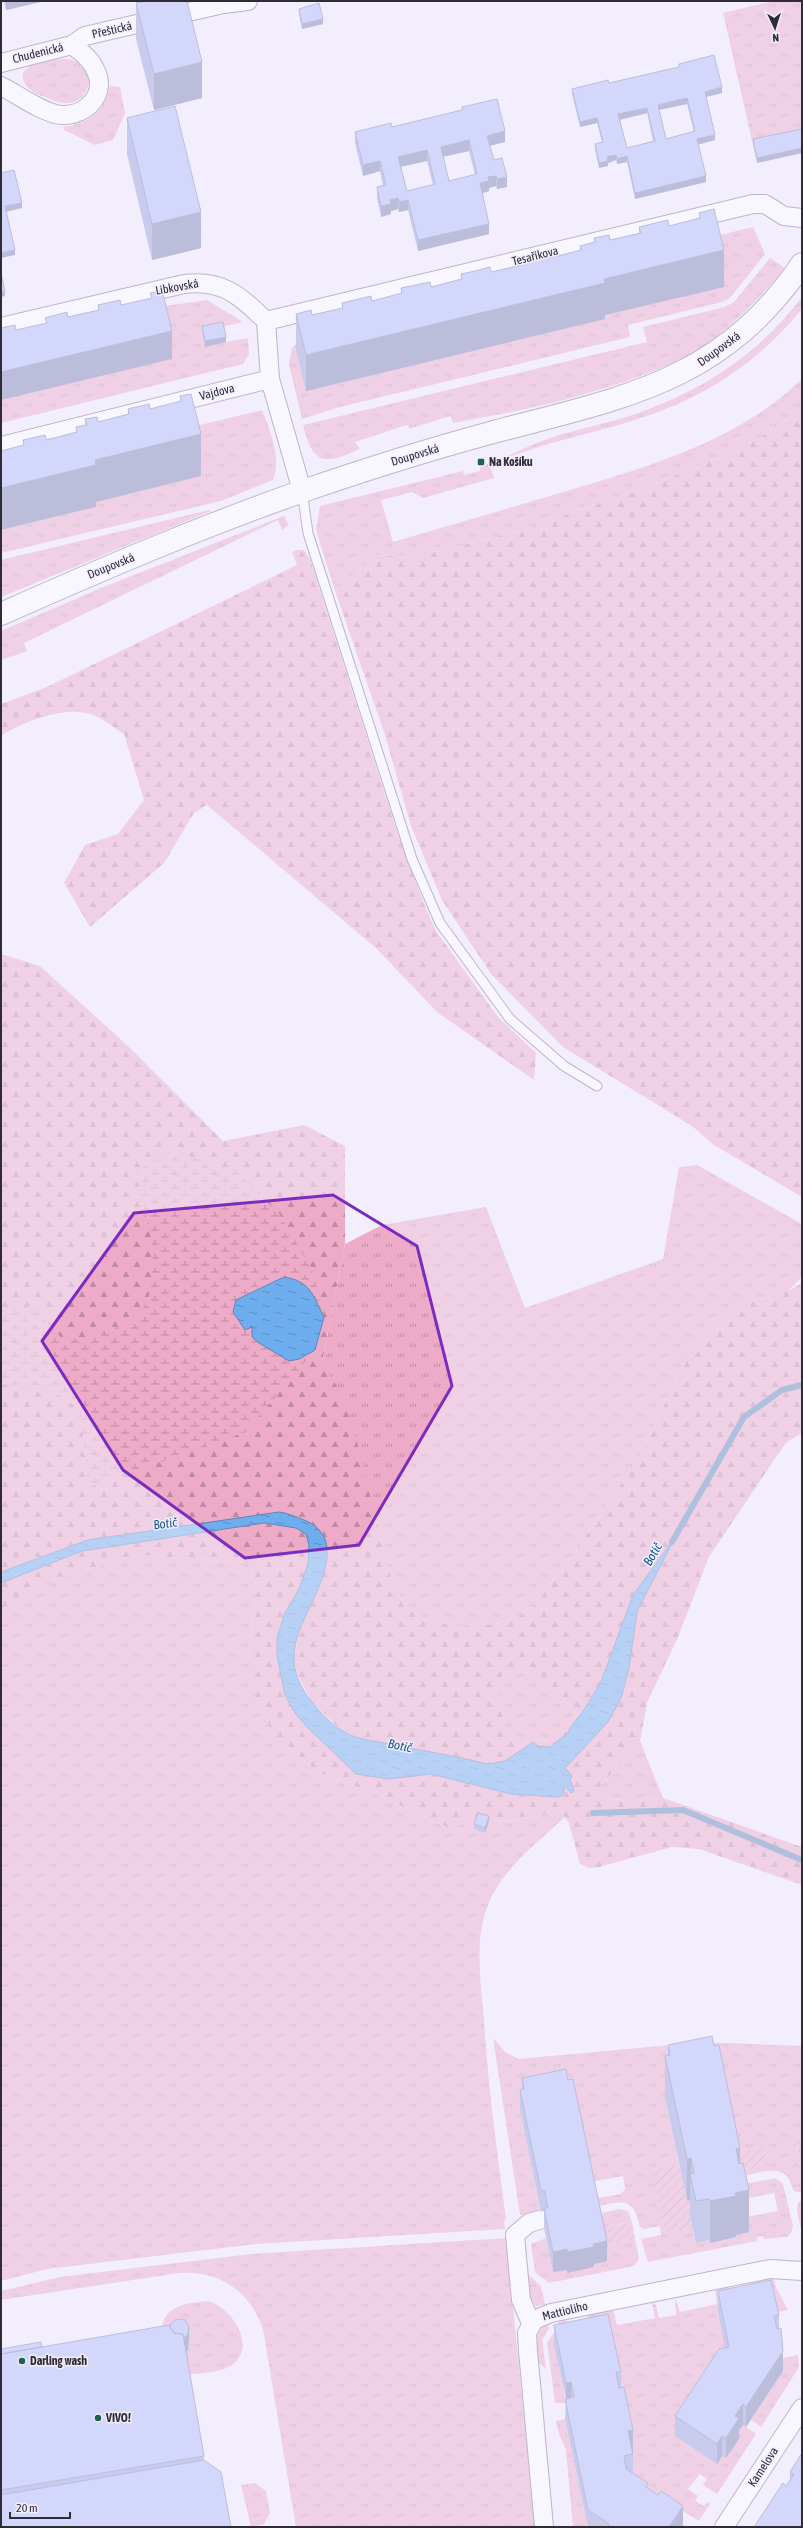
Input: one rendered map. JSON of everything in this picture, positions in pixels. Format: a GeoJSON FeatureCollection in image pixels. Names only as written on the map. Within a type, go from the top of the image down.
{"type":"FeatureCollection","features":[{"type":"Feature","properties":{"kind":"street","name":"Přeštická"},"geometry":{"type":"LineString","coordinates":[[72,45],[85,36],[223,4],[248,1]]}},
{"type":"Feature","properties":{"kind":"street","name":"Chudenická"},"geometry":{"type":"LineString","coordinates":[[1,63],[72,45],[88,58],[98,75],[98,96],[92,104],[82,111],[68,115],[56,114],[1,86]]}},
{"type":"Feature","properties":{"kind":"street","name":"Tesaříkova"},"geometry":{"type":"LineString","coordinates":[[266,321],[753,204],[765,204],[784,216],[802,218]]}},
{"type":"Feature","properties":{"kind":"street","name":"Doupovská"},"geometry":{"type":"LineString","coordinates":[[1,614],[91,574],[302,491],[433,448],[608,401],[676,377],[718,352],[754,322],[783,289],[802,264]]}},
{"type":"Feature","properties":{"kind":"street","name":"Libkovská"},"geometry":{"type":"LineString","coordinates":[[1,327],[197,282],[214,284],[234,293],[266,321]]}},
{"type":"Feature","properties":{"kind":"street"},"geometry":{"type":"LineString","coordinates":[[266,321],[270,379],[302,491]]}},
{"type":"Feature","properties":{"kind":"street","name":"Vajdova"},"geometry":{"type":"LineString","coordinates":[[1,446],[270,379]]}},
{"type":"Feature","properties":{"kind":"street"},"geometry":{"type":"LineString","coordinates":[[531,2323],[521,2300],[515,2235],[529,2223],[546,2218]]}},
{"type":"Feature","properties":{"kind":"street","name":"Mattioliho"},"geometry":{"type":"LineString","coordinates":[[544,2527],[528,2351],[527,2333],[531,2323],[544,2314],[574,2315],[736,2279],[778,2268],[802,2271]]}},
{"type":"Feature","properties":{"kind":"street","name":"Kamelova"},"geometry":{"type":"LineString","coordinates":[[724,2527],[802,2408]]}},
{"type":"Feature","properties":{"kind":"lane"},"geometry":{"type":"LineString","coordinates":[[302,491],[308,533],[412,860],[440,923],[510,1019],[564,1066],[597,1086]]}},
{"type":"Feature","properties":{"kind":"highlighted area"},"geometry":{"type":"Polygon","coordinates":[[[333,1195],[417,1246],[452,1386],[359,1545],[245,1558],[123,1470],[42,1341],[134,1213],[333,1195]]]}},
{"type":"Feature","properties":{"kind":"green space"},"geometry":{"type":"Polygon","coordinates":[[[773,1],[802,1],[802,134],[753,145],[723,13],[773,1]]]}},
{"type":"Feature","properties":{"kind":"green space"},"geometry":{"type":"Polygon","coordinates":[[[63,59],[76,61],[84,68],[88,77],[88,87],[84,96],[75,101],[63,103],[38,94],[26,85],[23,78],[24,72],[28,68],[34,64],[63,59]]]}},
{"type":"Feature","properties":{"kind":"green space"},"geometry":{"type":"Polygon","coordinates":[[[110,86],[120,87],[125,113],[113,140],[95,145],[64,130],[63,127],[88,120],[100,110],[108,95],[110,86]]]}},
{"type":"Feature","properties":{"kind":"green space"},"geometry":{"type":"Polygon","coordinates":[[[753,227],[765,254],[730,298],[722,302],[628,325],[630,337],[340,407],[302,419],[289,364],[292,348],[306,336],[753,227]],[[723,287],[311,346],[604,315],[723,287]]]}},
{"type":"Feature","properties":{"kind":"green space"},"geometry":{"type":"Polygon","coordinates":[[[770,258],[785,268],[764,292],[719,335],[694,353],[677,362],[633,379],[557,402],[453,423],[450,416],[409,429],[408,425],[403,426],[355,442],[360,449],[338,458],[322,458],[316,455],[311,448],[303,425],[647,342],[643,327],[725,307],[734,302],[770,258]]]}},
{"type":"Feature","properties":{"kind":"green space"},"geometry":{"type":"Polygon","coordinates":[[[802,297],[802,309],[785,329],[766,347],[727,377],[683,402],[635,420],[544,445],[490,465],[494,478],[423,498],[412,492],[381,500],[393,542],[619,475],[685,452],[747,421],[776,402],[802,379],[802,409],[768,433],[730,454],[646,487],[520,531],[414,557],[376,555],[335,591],[316,530],[320,506],[463,471],[464,475],[480,471],[480,466],[496,461],[541,441],[632,415],[657,406],[705,383],[747,354],[767,337],[802,297]]]}},
{"type":"Feature","properties":{"kind":"green space"},"geometry":{"type":"Polygon","coordinates":[[[207,300],[243,322],[202,332],[226,342],[248,338],[249,354],[243,364],[1,423],[1,344],[151,308],[207,300]]]}},
{"type":"Feature","properties":{"kind":"green space"},"geometry":{"type":"Polygon","coordinates":[[[802,409],[802,1197],[714,1145],[692,1126],[563,1047],[491,974],[442,900],[411,826],[384,732],[335,591],[376,555],[414,557],[520,531],[646,487],[730,454],[768,433],[802,409]]]}},
{"type":"Feature","properties":{"kind":"green space"},"geometry":{"type":"Polygon","coordinates":[[[262,410],[276,454],[273,480],[221,501],[1,553],[1,530],[96,507],[95,502],[201,476],[1,473],[262,410]]]}},
{"type":"Feature","properties":{"kind":"green space"},"geometry":{"type":"Polygon","coordinates":[[[209,510],[211,511],[1,597],[1,560],[209,510]]]}},
{"type":"Feature","properties":{"kind":"green space"},"geometry":{"type":"Polygon","coordinates":[[[284,516],[289,525],[282,530],[278,520],[24,643],[27,651],[1,660],[1,631],[101,588],[284,516]]]}},
{"type":"Feature","properties":{"kind":"green space"},"geometry":{"type":"Polygon","coordinates":[[[304,550],[310,559],[397,832],[424,904],[436,931],[498,1017],[536,1053],[534,1080],[437,1012],[377,949],[207,805],[194,813],[164,863],[90,927],[64,883],[85,845],[118,834],[144,800],[124,734],[94,715],[79,712],[68,712],[32,721],[1,736],[1,704],[47,687],[297,565],[292,552],[304,550]]]}},
{"type":"Feature","properties":{"kind":"green space"},"geometry":{"type":"Polygon","coordinates":[[[1,954],[40,966],[129,1047],[223,1141],[304,1125],[345,1146],[345,1244],[322,1363],[347,1402],[393,1586],[406,1607],[424,1619],[455,1626],[496,1624],[518,1617],[534,1606],[572,1556],[639,1458],[690,1350],[725,1316],[755,1300],[788,1291],[802,1283],[802,1433],[787,1442],[709,1557],[678,1637],[647,1703],[640,1741],[594,1793],[600,1800],[663,1798],[802,1847],[802,1885],[699,1849],[672,1847],[599,1867],[589,1868],[580,1864],[569,1823],[560,1810],[524,1820],[472,1821],[447,1827],[375,1794],[317,1772],[273,1733],[252,1688],[248,1656],[257,1588],[248,1563],[141,1555],[62,1576],[1,1609],[1,1583],[82,1551],[264,1523],[296,1528],[306,1534],[309,1545],[308,1564],[299,1589],[284,1615],[277,1638],[295,1713],[306,1726],[356,1774],[389,1779],[431,1774],[511,1794],[559,1797],[564,1785],[574,1791],[564,1768],[621,1698],[629,1668],[637,1611],[674,1539],[633,1595],[601,1682],[568,1733],[550,1747],[538,1746],[533,1742],[505,1761],[488,1764],[362,1739],[342,1731],[312,1702],[298,1676],[294,1662],[298,1633],[320,1583],[328,1553],[298,1518],[286,1513],[88,1540],[1,1572],[1,954]],[[524,1670],[503,1672],[496,1692],[509,1738],[517,1748],[530,1739],[544,1741],[551,1739],[562,1732],[576,1716],[560,1696],[524,1670]]]}},
{"type":"Feature","properties":{"kind":"green space"},"geometry":{"type":"Polygon","coordinates":[[[172,1150],[238,1173],[280,1215],[312,1269],[324,1317],[310,1290],[300,1282],[284,1277],[253,1327],[252,1337],[259,1344],[289,1361],[299,1359],[315,1350],[246,1432],[89,1487],[80,1409],[49,1389],[1,1384],[1,1314],[32,1305],[64,1341],[106,1333],[140,1316],[151,1291],[153,1248],[136,1171],[172,1150]]]}},
{"type":"Feature","properties":{"kind":"green space"},"geometry":{"type":"Polygon","coordinates":[[[697,1165],[802,1224],[802,1277],[788,1291],[755,1300],[690,1350],[639,1458],[572,1556],[534,1606],[518,1617],[496,1624],[455,1626],[424,1619],[406,1607],[393,1586],[322,1363],[345,1244],[382,1225],[486,1207],[525,1308],[663,1259],[679,1167],[697,1165]]]}},
{"type":"Feature","properties":{"kind":"green space"},"geometry":{"type":"Polygon","coordinates":[[[141,1555],[248,1563],[257,1588],[248,1656],[273,1733],[317,1772],[375,1794],[447,1827],[472,1821],[524,1820],[560,1810],[565,1817],[523,1855],[505,1876],[490,1900],[481,1929],[481,1990],[490,2094],[506,2219],[504,2220],[505,2229],[256,2244],[47,2269],[1,2281],[1,1609],[62,1576],[141,1555]]]}},
{"type":"Feature","properties":{"kind":"green space"},"geometry":{"type":"Polygon","coordinates":[[[524,1670],[560,1696],[576,1716],[562,1732],[551,1739],[538,1741],[530,1739],[517,1748],[509,1738],[496,1692],[502,1672],[524,1670]]]}},
{"type":"Feature","properties":{"kind":"green space"},"geometry":{"type":"Polygon","coordinates":[[[640,1741],[663,1798],[600,1800],[594,1793],[640,1741]]]}},
{"type":"Feature","properties":{"kind":"green space"},"geometry":{"type":"Polygon","coordinates":[[[493,2038],[505,2052],[519,2059],[702,2042],[802,2046],[802,2139],[795,2141],[802,2176],[802,2193],[794,2191],[789,2179],[785,2174],[779,2172],[765,2171],[738,2178],[736,2170],[765,2147],[732,2153],[665,2098],[679,2164],[653,2169],[665,2234],[693,2229],[696,2243],[709,2240],[710,2243],[736,2237],[746,2217],[778,2211],[774,2193],[738,2200],[739,2185],[776,2178],[783,2184],[793,2226],[791,2233],[787,2237],[764,2239],[763,2236],[757,2237],[757,2241],[648,2262],[641,2239],[661,2235],[660,2226],[645,2229],[640,2227],[634,2210],[627,2203],[615,2203],[599,2206],[598,2198],[621,2194],[625,2189],[623,2176],[590,2182],[520,2110],[541,2212],[520,2215],[493,2038]]]}},
{"type":"Feature","properties":{"kind":"green space"},"geometry":{"type":"Polygon","coordinates":[[[802,2139],[802,2176],[795,2140],[802,2139]]]}},
{"type":"Feature","properties":{"kind":"green space"},"geometry":{"type":"Polygon","coordinates":[[[764,2147],[768,2164],[736,2170],[732,2153],[764,2147]]]}},
{"type":"Feature","properties":{"kind":"green space"},"geometry":{"type":"Polygon","coordinates":[[[679,2164],[687,2200],[691,2199],[690,2216],[693,2229],[665,2234],[652,2169],[679,2164]]]}},
{"type":"Feature","properties":{"kind":"green space"},"geometry":{"type":"Polygon","coordinates":[[[802,2200],[802,2233],[797,2211],[798,2203],[802,2200]]]}},
{"type":"Feature","properties":{"kind":"green space"},"geometry":{"type":"Polygon","coordinates":[[[619,2209],[628,2211],[632,2222],[600,2228],[597,2214],[619,2209]]]}},
{"type":"Feature","properties":{"kind":"green space"},"geometry":{"type":"Polygon","coordinates":[[[632,2222],[635,2239],[603,2246],[600,2228],[632,2222]]]}},
{"type":"Feature","properties":{"kind":"green space"},"geometry":{"type":"Polygon","coordinates":[[[506,2238],[535,2527],[296,2527],[263,2329],[250,2304],[241,2294],[220,2279],[194,2273],[179,2273],[1,2300],[1,2291],[60,2277],[251,2254],[506,2238]]]}},
{"type":"Feature","properties":{"kind":"green space"},"geometry":{"type":"Polygon","coordinates":[[[546,2238],[553,2272],[567,2270],[567,2272],[593,2264],[603,2246],[635,2239],[639,2259],[635,2265],[629,2267],[549,2283],[535,2272],[531,2244],[546,2238]]]}},
{"type":"Feature","properties":{"kind":"green space"},"geometry":{"type":"Polygon","coordinates":[[[528,2274],[541,2286],[545,2305],[536,2306],[530,2298],[528,2274]]]}},
{"type":"Feature","properties":{"kind":"green space"},"geometry":{"type":"Polygon","coordinates":[[[774,2278],[775,2285],[788,2310],[774,2313],[755,2288],[749,2284],[774,2278]]]}},
{"type":"Feature","properties":{"kind":"green space"},"geometry":{"type":"Polygon","coordinates":[[[727,2286],[732,2289],[722,2456],[726,2458],[739,2439],[735,2436],[743,2425],[756,2434],[717,2494],[703,2485],[707,2479],[700,2474],[688,2489],[698,2496],[695,2501],[704,2506],[707,2502],[710,2504],[699,2521],[667,2501],[626,2489],[628,2452],[633,2450],[586,2319],[589,2315],[613,2310],[617,2325],[655,2318],[652,2303],[656,2305],[659,2318],[676,2315],[675,2298],[680,2312],[717,2304],[715,2290],[727,2286]]]}},
{"type":"Feature","properties":{"kind":"green space"},"geometry":{"type":"Polygon","coordinates":[[[207,2301],[216,2304],[225,2310],[232,2318],[242,2338],[242,2348],[239,2357],[227,2368],[187,2375],[186,2352],[189,2347],[189,2341],[162,2327],[168,2314],[179,2306],[207,2301]]]}},
{"type":"Feature","properties":{"kind":"green space"},"geometry":{"type":"Polygon","coordinates":[[[566,2320],[568,2322],[565,2323],[563,2331],[555,2345],[566,2403],[555,2403],[547,2342],[559,2327],[558,2322],[566,2320]]]}},
{"type":"Feature","properties":{"kind":"green space"},"geometry":{"type":"Polygon","coordinates":[[[548,2324],[549,2329],[542,2339],[546,2369],[538,2362],[537,2340],[540,2331],[548,2324]]]}},
{"type":"Feature","properties":{"kind":"green space"},"geometry":{"type":"Polygon","coordinates":[[[798,2355],[799,2367],[761,2427],[751,2420],[783,2371],[783,2358],[798,2355]]]}},
{"type":"Feature","properties":{"kind":"green space"},"geometry":{"type":"Polygon","coordinates":[[[565,2419],[588,2527],[573,2527],[566,2450],[559,2434],[556,2421],[565,2419]]]}},
{"type":"Feature","properties":{"kind":"green space"},"geometry":{"type":"Polygon","coordinates":[[[255,2483],[266,2491],[270,2513],[264,2524],[251,2527],[241,2485],[255,2483]]]}},
{"type":"Feature","properties":{"kind":"water"},"geometry":{"type":"Polygon","coordinates":[[[284,1277],[300,1282],[310,1290],[324,1317],[315,1350],[299,1359],[289,1361],[259,1343],[252,1337],[252,1327],[245,1330],[233,1312],[236,1300],[284,1277]]]}},
{"type":"Feature","properties":{"kind":"water"},"geometry":{"type":"Polygon","coordinates":[[[279,1512],[304,1520],[318,1529],[326,1541],[327,1555],[324,1571],[319,1587],[299,1631],[294,1657],[295,1671],[310,1700],[333,1724],[346,1733],[358,1738],[488,1764],[505,1761],[533,1742],[538,1746],[550,1747],[568,1733],[601,1682],[633,1595],[676,1536],[637,1611],[629,1668],[621,1698],[608,1722],[565,1768],[572,1776],[570,1779],[574,1791],[571,1793],[565,1786],[563,1794],[559,1797],[511,1794],[431,1774],[389,1779],[356,1774],[306,1726],[295,1713],[285,1695],[277,1655],[277,1638],[284,1615],[299,1589],[308,1564],[309,1545],[306,1534],[296,1528],[264,1523],[82,1551],[1,1583],[1,1572],[88,1540],[279,1512]]]}},
{"type":"Feature","properties":{"kind":"building"},"geometry":{"type":"Polygon","coordinates":[[[146,1],[187,1],[202,62],[154,74],[136,3],[146,1]]]}},
{"type":"Feature","properties":{"kind":"building"},"geometry":{"type":"Polygon","coordinates":[[[319,3],[323,19],[302,24],[299,9],[319,3]]]}},
{"type":"Feature","properties":{"kind":"building"},"geometry":{"type":"Polygon","coordinates":[[[714,55],[722,87],[705,92],[715,135],[697,139],[706,176],[635,193],[627,156],[617,159],[616,155],[607,157],[608,161],[599,163],[595,144],[603,142],[597,118],[580,122],[572,89],[608,80],[609,83],[679,67],[679,64],[714,55]],[[687,98],[658,105],[666,139],[695,131],[687,98]],[[647,108],[618,114],[627,148],[655,141],[647,108]]]}},
{"type":"Feature","properties":{"kind":"building"},"geometry":{"type":"Polygon","coordinates":[[[497,99],[505,131],[487,136],[494,160],[502,158],[507,177],[497,179],[496,176],[488,177],[489,181],[480,183],[489,224],[418,240],[408,200],[399,202],[398,198],[390,200],[391,204],[381,206],[377,187],[386,185],[380,161],[363,165],[355,132],[391,123],[392,127],[462,110],[462,107],[497,99]],[[469,140],[441,147],[449,181],[477,174],[469,140]],[[427,150],[398,157],[407,191],[435,184],[427,150]]]}},
{"type":"Feature","properties":{"kind":"building"},"geometry":{"type":"Polygon","coordinates":[[[175,106],[201,212],[152,224],[127,118],[175,106]]]}},
{"type":"Feature","properties":{"kind":"building"},"geometry":{"type":"Polygon","coordinates":[[[802,129],[802,148],[757,158],[753,139],[802,129]]]}},
{"type":"Feature","properties":{"kind":"building"},"geometry":{"type":"Polygon","coordinates":[[[14,170],[22,203],[5,206],[15,250],[1,253],[1,173],[14,170]]]}},
{"type":"Feature","properties":{"kind":"building"},"geometry":{"type":"Polygon","coordinates":[[[714,209],[724,250],[604,279],[605,283],[306,355],[296,314],[311,310],[312,315],[343,308],[342,303],[371,296],[372,301],[402,293],[401,288],[430,282],[431,287],[462,279],[461,274],[490,267],[491,272],[522,265],[520,260],[549,253],[550,258],[581,250],[580,246],[595,242],[594,238],[609,235],[610,240],[641,233],[639,227],[668,220],[669,226],[700,218],[699,213],[714,209]]]}},
{"type":"Feature","properties":{"kind":"building"},"geometry":{"type":"Polygon","coordinates":[[[1,273],[5,291],[1,292],[1,273]]]}},
{"type":"Feature","properties":{"kind":"building"},"geometry":{"type":"Polygon","coordinates":[[[162,290],[172,331],[1,372],[1,328],[15,325],[16,330],[47,323],[45,318],[67,312],[68,317],[99,310],[98,305],[120,300],[121,305],[152,298],[150,293],[162,290]]]}},
{"type":"Feature","properties":{"kind":"building"},"geometry":{"type":"Polygon","coordinates":[[[223,322],[226,337],[205,341],[202,326],[223,322]]]}},
{"type":"Feature","properties":{"kind":"building"},"geometry":{"type":"Polygon","coordinates":[[[191,394],[201,434],[95,460],[96,465],[1,488],[1,451],[24,445],[23,440],[45,435],[46,440],[77,432],[76,427],[87,425],[85,419],[97,417],[98,422],[129,414],[128,409],[149,404],[150,409],[181,401],[180,396],[191,394]]]}},
{"type":"Feature","properties":{"kind":"building"},"geometry":{"type":"Polygon","coordinates":[[[478,1813],[489,1816],[485,1828],[474,1824],[478,1813]]]}},
{"type":"Feature","properties":{"kind":"building"},"geometry":{"type":"Polygon","coordinates":[[[712,2036],[714,2046],[719,2045],[740,2148],[736,2149],[739,2164],[743,2163],[749,2190],[735,2193],[736,2196],[710,2201],[709,2199],[696,2201],[690,2174],[694,2173],[691,2158],[687,2159],[665,2056],[670,2055],[668,2045],[712,2036]]]}},
{"type":"Feature","properties":{"kind":"building"},"geometry":{"type":"Polygon","coordinates":[[[566,2069],[568,2080],[573,2079],[607,2241],[593,2244],[594,2247],[567,2252],[567,2249],[553,2252],[544,2208],[548,2208],[545,2191],[541,2191],[520,2090],[524,2089],[522,2078],[566,2069]]]}},
{"type":"Feature","properties":{"kind":"building"},"geometry":{"type":"Polygon","coordinates":[[[771,2280],[779,2315],[774,2316],[777,2329],[781,2328],[783,2351],[746,2407],[743,2404],[735,2416],[739,2418],[726,2438],[722,2436],[717,2444],[675,2416],[719,2349],[729,2347],[718,2291],[771,2280]]]}},
{"type":"Feature","properties":{"kind":"building"},"geometry":{"type":"Polygon","coordinates":[[[608,2314],[621,2372],[616,2372],[619,2388],[624,2387],[633,2430],[628,2431],[633,2454],[624,2456],[626,2469],[648,2483],[646,2487],[658,2495],[661,2491],[683,2506],[669,2527],[610,2527],[608,2523],[588,2510],[565,2399],[574,2397],[571,2382],[566,2383],[554,2325],[608,2314]]]}},
{"type":"Feature","properties":{"kind":"building"},"geometry":{"type":"Polygon","coordinates":[[[184,2319],[189,2326],[188,2334],[184,2338],[183,2334],[174,2333],[170,2327],[175,2320],[184,2319]]]}},
{"type":"Feature","properties":{"kind":"building","name":"VIVO!"},"geometry":{"type":"Polygon","coordinates":[[[169,2325],[174,2333],[183,2334],[204,2456],[1,2490],[1,2354],[169,2325]]]}},
{"type":"Feature","properties":{"kind":"building"},"geometry":{"type":"Polygon","coordinates":[[[41,2342],[42,2347],[1,2354],[1,2349],[41,2342]]]}},
{"type":"Feature","properties":{"kind":"building"},"geometry":{"type":"Polygon","coordinates":[[[802,2453],[802,2527],[754,2527],[783,2483],[786,2486],[794,2474],[790,2472],[802,2453]]]}},
{"type":"Feature","properties":{"kind":"building"},"geometry":{"type":"Polygon","coordinates":[[[204,2460],[221,2472],[231,2527],[1,2527],[1,2495],[204,2460]]]}},
{"type":"Feature","properties":{"kind":"waterway","name":"Botič"},"geometry":{"type":"LineString","coordinates":[[672,1542],[744,1417],[782,1390],[802,1385]]}},
{"type":"Feature","properties":{"kind":"waterway"},"geometry":{"type":"LineString","coordinates":[[593,1813],[683,1810],[802,1860]]}},
{"type":"Feature","properties":{"kind":"place","name":"Na Košíku"},"geometry":{"type":"Point","coordinates":[481,462]}},
{"type":"Feature","properties":{"kind":"place","name":"Darling wash"},"geometry":{"type":"Point","coordinates":[22,2361]}},
{"type":"Feature","properties":{"kind":"place","name":"VIVO!"},"geometry":{"type":"Point","coordinates":[98,2418]}}]}
